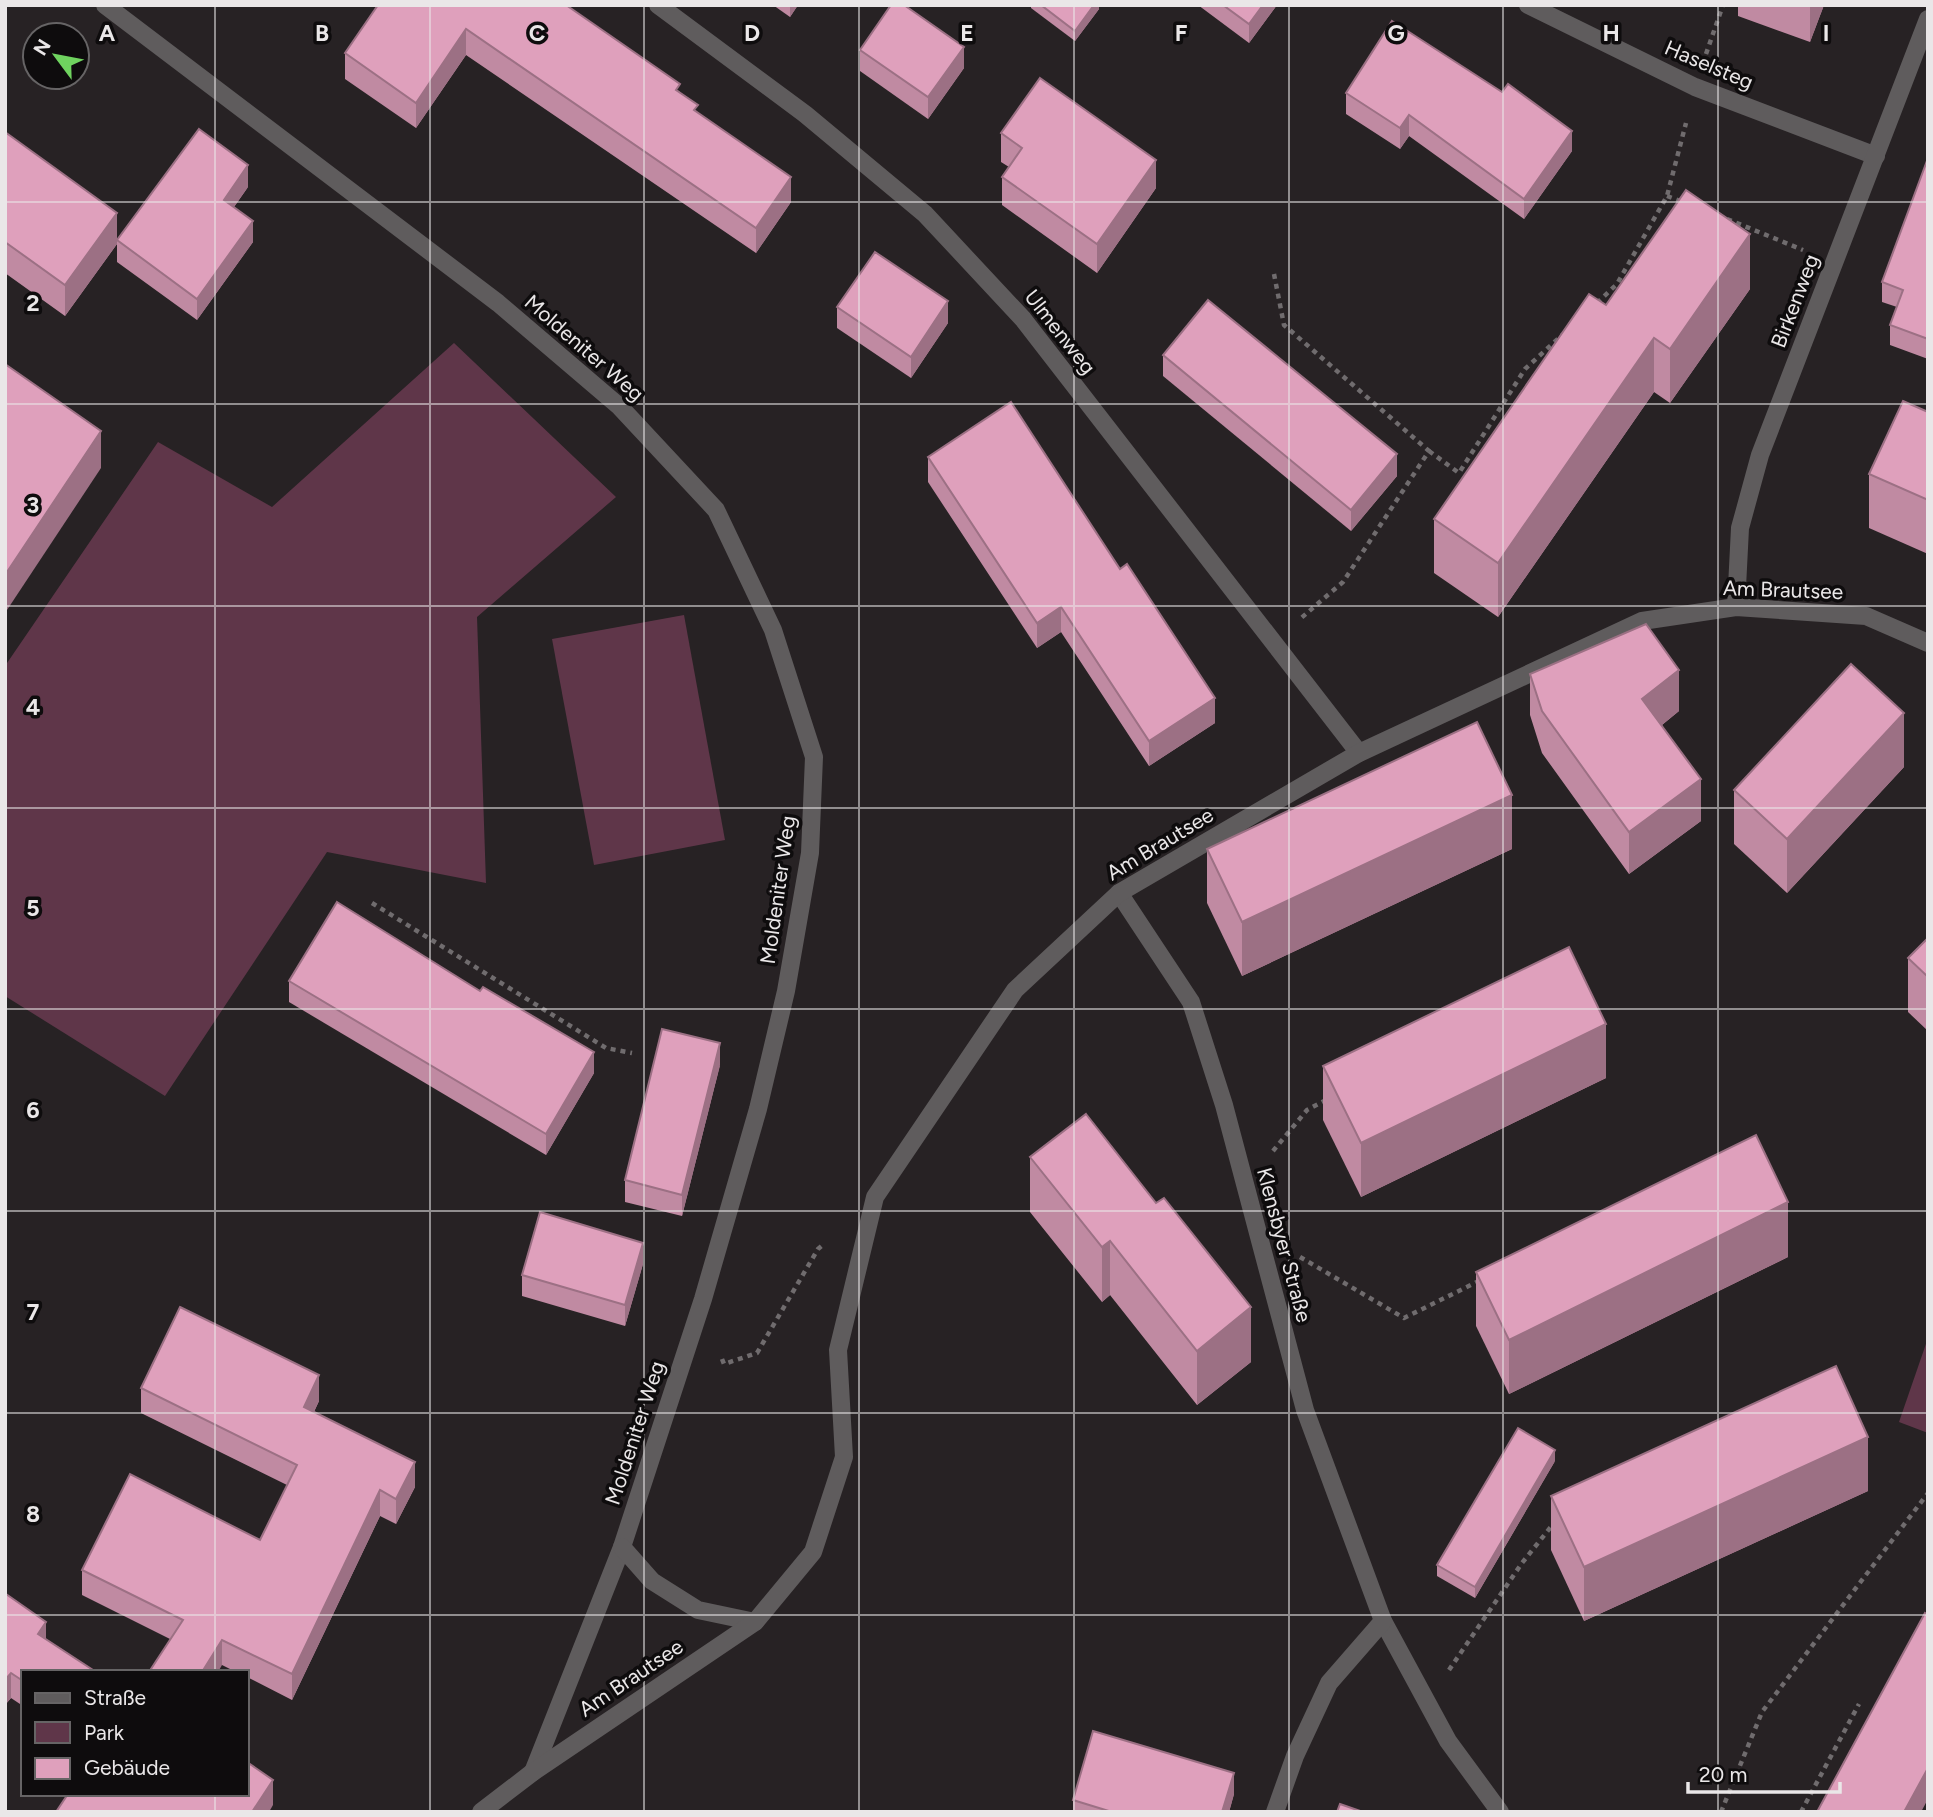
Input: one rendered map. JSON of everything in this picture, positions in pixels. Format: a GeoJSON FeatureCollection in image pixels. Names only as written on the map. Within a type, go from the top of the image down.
{"type":"FeatureCollection","features":[{"type":"Feature","properties":{"kind":"street","name":"Moldeniter Weg"},"geometry":{"type":"LineString","coordinates":[[105,5],[487,294],[620,407],[716,510],[773,630],[814,757],[810,853],[786,991],[758,1109],[703,1299],[622,1547],[533,1772]]}},
{"type":"Feature","properties":{"kind":"street","name":"Ulmenweg"},"geometry":{"type":"LineString","coordinates":[[658,5],[805,114],[925,214],[1023,319],[1359,753]]}},
{"type":"Feature","properties":{"kind":"street","name":"Haselsteg"},"geometry":{"type":"LineString","coordinates":[[1528,5],[1695,87],[1876,156]]}},
{"type":"Feature","properties":{"kind":"street","name":"Birkenweg"},"geometry":{"type":"LineString","coordinates":[[1736,607],[1740,528],[1760,455],[1928,19]]}},
{"type":"Feature","properties":{"kind":"street","name":"Am Brautsee"},"geometry":{"type":"LineString","coordinates":[[533,1772],[755,1622],[813,1552],[844,1457],[838,1350],[875,1197],[1015,990],[1119,893],[1359,753],[1642,621],[1736,607],[1866,616],[1928,643]]}},
{"type":"Feature","properties":{"kind":"street","name":"Klensbyer Straße"},"geometry":{"type":"LineString","coordinates":[[1119,893],[1191,1002],[1238,1160],[1305,1410],[1383,1621],[1448,1741],[1500,1812]]}},
{"type":"Feature","properties":{"kind":"street"},"geometry":{"type":"LineString","coordinates":[[622,1547],[652,1581],[698,1610],[755,1622]]}},
{"type":"Feature","properties":{"kind":"street"},"geometry":{"type":"LineString","coordinates":[[1275,1812],[1295,1756],[1329,1683],[1383,1621]]}},
{"type":"Feature","properties":{"kind":"street"},"geometry":{"type":"LineString","coordinates":[[481,1812],[533,1772]]}},
{"type":"Feature","properties":{"kind":"path"},"geometry":{"type":"LineString","coordinates":[[1586,312],[1617,284],[1667,195],[1695,87],[1723,5]]}},
{"type":"Feature","properties":{"kind":"path"},"geometry":{"type":"LineString","coordinates":[[1667,195],[1693,206]]}},
{"type":"Feature","properties":{"kind":"path"},"geometry":{"type":"LineString","coordinates":[[1719,216],[1835,262]]}},
{"type":"Feature","properties":{"kind":"path"},"geometry":{"type":"LineString","coordinates":[[1274,274],[1284,325],[1429,452],[1459,473],[1525,369],[1566,331]]}},
{"type":"Feature","properties":{"kind":"path"},"geometry":{"type":"LineString","coordinates":[[1272,643],[1343,582],[1429,452]]}},
{"type":"Feature","properties":{"kind":"path"},"geometry":{"type":"LineString","coordinates":[[372,903],[606,1048],[632,1053]]}},
{"type":"Feature","properties":{"kind":"path"},"geometry":{"type":"LineString","coordinates":[[1238,1160],[1276,1150],[1307,1110],[1331,1098]]}},
{"type":"Feature","properties":{"kind":"path"},"geometry":{"type":"LineString","coordinates":[[703,1299],[724,1364],[757,1353],[818,1249],[828,1240]]}},
{"type":"Feature","properties":{"kind":"path"},"geometry":{"type":"LineString","coordinates":[[1264,1261],[1303,1256],[1404,1318],[1490,1275]]}},
{"type":"Feature","properties":{"kind":"path"},"geometry":{"type":"LineString","coordinates":[[1721,1812],[1762,1712],[1928,1493]]}},
{"type":"Feature","properties":{"kind":"path"},"geometry":{"type":"LineString","coordinates":[[1417,1685],[1452,1669],[1522,1563],[1558,1519]]}},
{"type":"Feature","properties":{"kind":"path"},"geometry":{"type":"LineString","coordinates":[[1801,1812],[1859,1704]]}},
{"type":"Feature","properties":{"kind":"green space"},"geometry":{"type":"Polygon","coordinates":[[[454,343],[616,497],[477,617],[486,883],[327,852],[165,1096],[5,996],[5,666],[158,442],[272,507],[454,343]]]}},
{"type":"Feature","properties":{"kind":"green space"},"geometry":{"type":"Polygon","coordinates":[[[684,615],[725,840],[594,865],[552,639],[684,615]]]}},
{"type":"Feature","properties":{"kind":"green space"},"geometry":{"type":"Polygon","coordinates":[[[1928,1338],[1928,1433],[1899,1422],[1928,1338]]]}},
{"type":"Feature","properties":{"kind":"building"},"geometry":{"type":"Polygon","coordinates":[[[378,5],[566,5],[680,84],[676,90],[698,105],[694,110],[791,177],[756,228],[466,29],[416,103],[345,53],[378,5]]]}},
{"type":"Feature","properties":{"kind":"building"},"geometry":{"type":"Polygon","coordinates":[[[891,5],[904,5],[964,47],[928,97],[860,50],[891,5]]]}},
{"type":"Feature","properties":{"kind":"building"},"geometry":{"type":"Polygon","coordinates":[[[1041,5],[1094,5],[1075,31],[1041,5]]]}},
{"type":"Feature","properties":{"kind":"building"},"geometry":{"type":"Polygon","coordinates":[[[1223,5],[1263,5],[1249,24],[1223,5]]]}},
{"type":"Feature","properties":{"kind":"building"},"geometry":{"type":"Polygon","coordinates":[[[1392,21],[1502,92],[1508,84],[1572,131],[1524,199],[1409,115],[1400,128],[1346,93],[1392,21]]]}},
{"type":"Feature","properties":{"kind":"building"},"geometry":{"type":"Polygon","coordinates":[[[1040,78],[1156,160],[1097,244],[1002,177],[1022,148],[1001,133],[1040,78]]]}},
{"type":"Feature","properties":{"kind":"building"},"geometry":{"type":"Polygon","coordinates":[[[199,129],[248,165],[224,200],[253,221],[197,299],[117,240],[199,129]]]}},
{"type":"Feature","properties":{"kind":"building"},"geometry":{"type":"Polygon","coordinates":[[[5,132],[117,213],[65,285],[5,242],[5,132]]]}},
{"type":"Feature","properties":{"kind":"building"},"geometry":{"type":"Polygon","coordinates":[[[1928,158],[1928,339],[1890,325],[1903,290],[1882,282],[1928,158]]]}},
{"type":"Feature","properties":{"kind":"building"},"geometry":{"type":"Polygon","coordinates":[[[1686,190],[1750,234],[1670,349],[1654,338],[1498,563],[1434,519],[1589,294],[1606,305],[1686,190]]]}},
{"type":"Feature","properties":{"kind":"building"},"geometry":{"type":"Polygon","coordinates":[[[875,252],[948,301],[911,357],[837,307],[875,252]]]}},
{"type":"Feature","properties":{"kind":"building"},"geometry":{"type":"Polygon","coordinates":[[[1208,300],[1397,454],[1351,510],[1163,355],[1208,300]]]}},
{"type":"Feature","properties":{"kind":"building"},"geometry":{"type":"Polygon","coordinates":[[[5,364],[101,431],[5,575],[5,364]]]}},
{"type":"Feature","properties":{"kind":"building"},"geometry":{"type":"Polygon","coordinates":[[[1903,401],[1928,412],[1928,500],[1869,474],[1903,401]]]}},
{"type":"Feature","properties":{"kind":"building"},"geometry":{"type":"Polygon","coordinates":[[[1011,402],[1120,569],[1127,564],[1215,698],[1149,741],[1061,607],[1037,623],[928,457],[1011,402]]]}},
{"type":"Feature","properties":{"kind":"building"},"geometry":{"type":"Polygon","coordinates":[[[1646,624],[1679,670],[1642,699],[1701,779],[1629,832],[1542,711],[1530,674],[1646,624]]]}},
{"type":"Feature","properties":{"kind":"building"},"geometry":{"type":"Polygon","coordinates":[[[1851,664],[1904,713],[1787,839],[1734,790],[1851,664]]]}},
{"type":"Feature","properties":{"kind":"building"},"geometry":{"type":"Polygon","coordinates":[[[1477,722],[1512,795],[1242,922],[1207,849],[1477,722]]]}},
{"type":"Feature","properties":{"kind":"building"},"geometry":{"type":"Polygon","coordinates":[[[337,902],[480,991],[483,987],[594,1052],[546,1134],[289,981],[337,902]]]}},
{"type":"Feature","properties":{"kind":"building"},"geometry":{"type":"Polygon","coordinates":[[[1928,938],[1928,977],[1908,958],[1928,938]]]}},
{"type":"Feature","properties":{"kind":"building"},"geometry":{"type":"Polygon","coordinates":[[[1569,947],[1606,1024],[1361,1143],[1323,1066],[1569,947]]]}},
{"type":"Feature","properties":{"kind":"building"},"geometry":{"type":"Polygon","coordinates":[[[662,1029],[720,1043],[682,1195],[625,1180],[662,1029]]]}},
{"type":"Feature","properties":{"kind":"building"},"geometry":{"type":"Polygon","coordinates":[[[1086,1114],[1156,1203],[1164,1198],[1251,1307],[1197,1351],[1110,1241],[1102,1247],[1030,1157],[1086,1114]]]}},
{"type":"Feature","properties":{"kind":"building"},"geometry":{"type":"Polygon","coordinates":[[[1756,1135],[1788,1202],[1509,1340],[1476,1272],[1756,1135]]]}},
{"type":"Feature","properties":{"kind":"building"},"geometry":{"type":"Polygon","coordinates":[[[540,1212],[643,1243],[625,1305],[522,1275],[540,1212]]]}},
{"type":"Feature","properties":{"kind":"building"},"geometry":{"type":"Polygon","coordinates":[[[180,1307],[319,1375],[304,1407],[415,1462],[396,1499],[380,1490],[292,1674],[222,1640],[203,1670],[150,1670],[183,1620],[82,1570],[130,1474],[260,1540],[297,1465],[141,1388],[180,1307]]]}},
{"type":"Feature","properties":{"kind":"building"},"geometry":{"type":"Polygon","coordinates":[[[1836,1366],[1868,1437],[1584,1567],[1551,1496],[1836,1366]]]}},
{"type":"Feature","properties":{"kind":"building"},"geometry":{"type":"Polygon","coordinates":[[[1518,1428],[1555,1450],[1475,1587],[1437,1565],[1518,1428]]]}},
{"type":"Feature","properties":{"kind":"building"},"geometry":{"type":"Polygon","coordinates":[[[6,1594],[46,1622],[38,1634],[93,1670],[21,1670],[21,1680],[11,1673],[5,1680],[6,1594]]]}},
{"type":"Feature","properties":{"kind":"building"},"geometry":{"type":"Polygon","coordinates":[[[1925,1613],[1928,1615],[1928,1768],[1904,1812],[1817,1812],[1925,1613]]]}},
{"type":"Feature","properties":{"kind":"building"},"geometry":{"type":"Polygon","coordinates":[[[1093,1731],[1234,1773],[1222,1812],[1112,1812],[1073,1800],[1093,1731]]]}},
{"type":"Feature","properties":{"kind":"building"},"geometry":{"type":"Polygon","coordinates":[[[248,1763],[273,1780],[252,1812],[56,1812],[67,1796],[248,1796],[248,1763]]]}},
{"type":"Feature","properties":{"kind":"building"},"geometry":{"type":"Polygon","coordinates":[[[1340,1804],[1363,1812],[1337,1812],[1340,1804]]]}}]}
